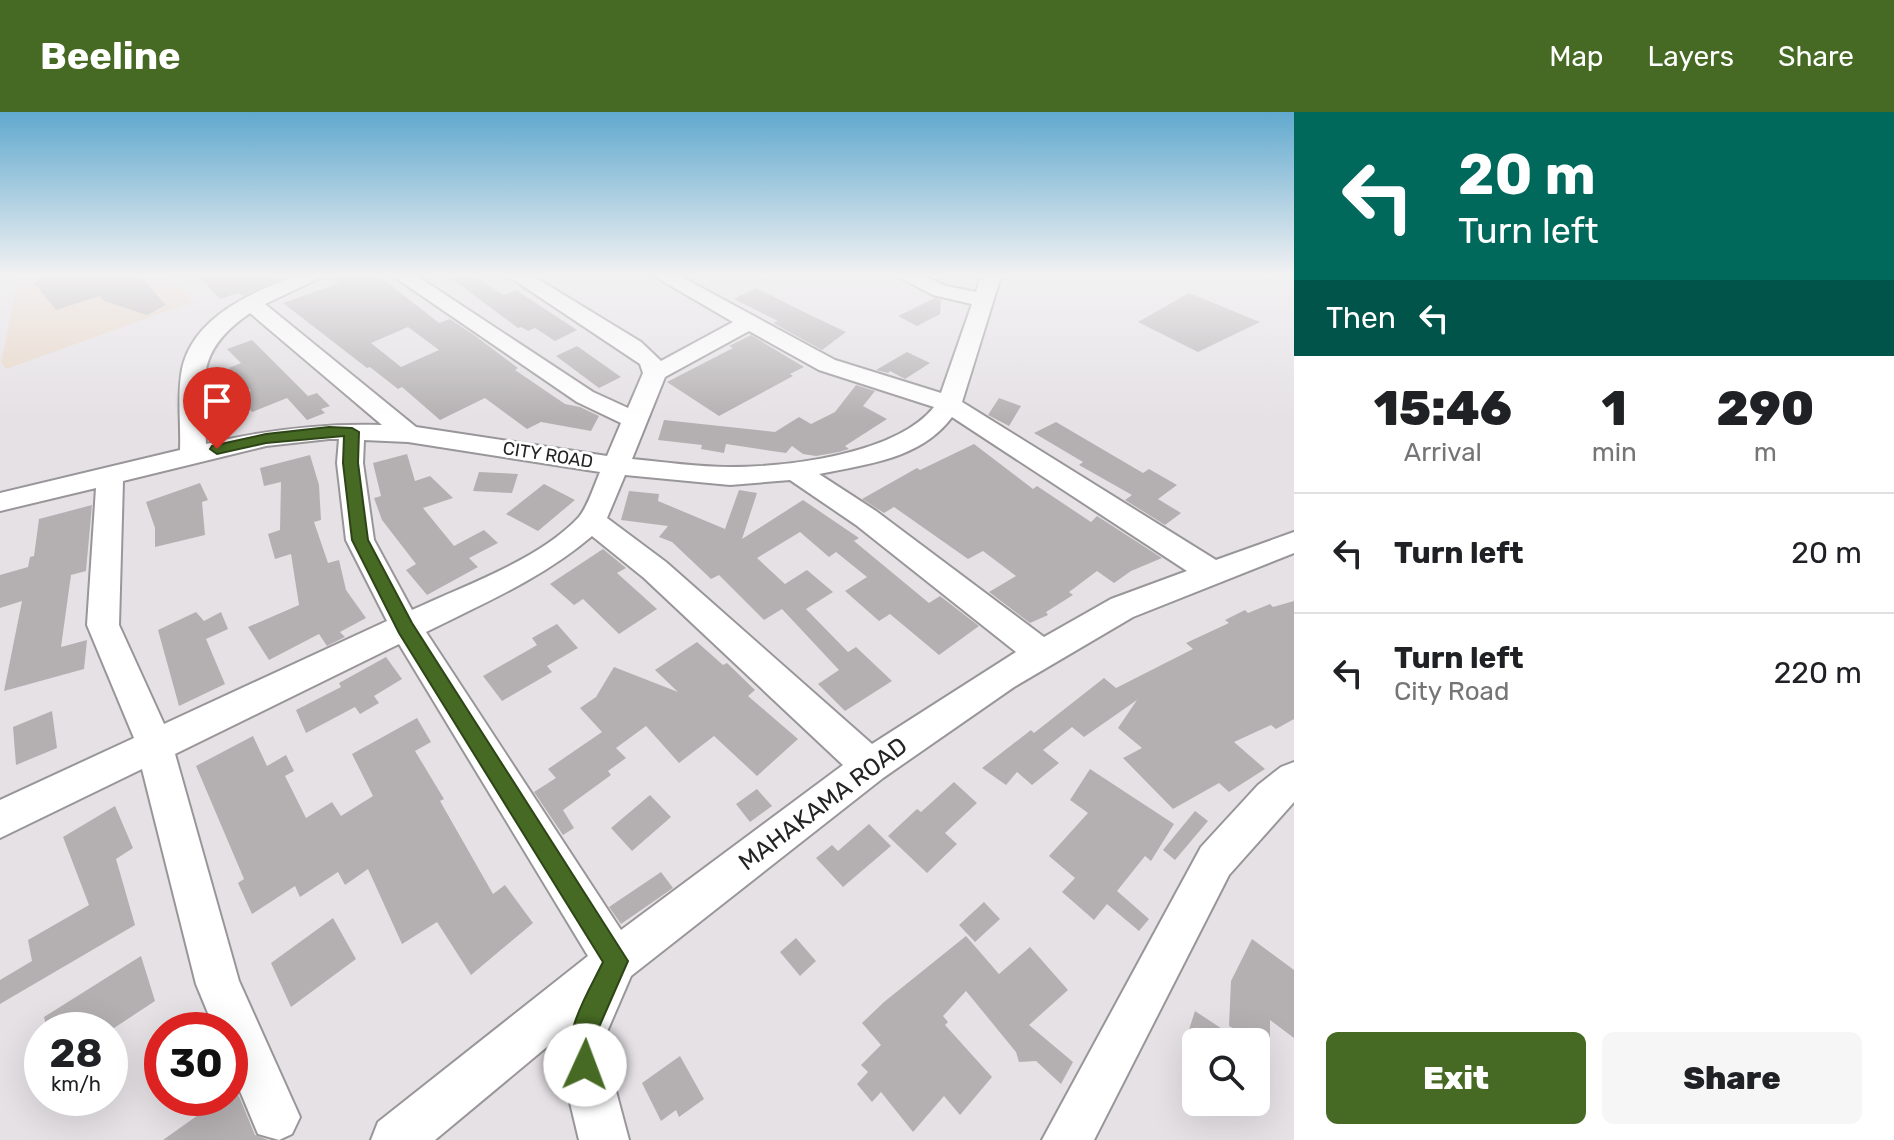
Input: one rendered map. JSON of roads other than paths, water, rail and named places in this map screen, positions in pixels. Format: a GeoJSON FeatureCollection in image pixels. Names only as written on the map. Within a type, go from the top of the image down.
{"type":"FeatureCollection","features":[{"type":"Feature","properties":{"kind":"street"},"geometry":{"type":"LineString","coordinates":[[193,455],[194,364],[208,333],[222,324]]}},
{"type":"Feature","properties":{"kind":"street"},"geometry":{"type":"LineString","coordinates":[[276,324],[408,434]]}},
{"type":"Feature","properties":{"kind":"street"},"geometry":{"type":"LineString","coordinates":[[475,324],[585,397],[633,419]]}},
{"type":"Feature","properties":{"kind":"street"},"geometry":{"type":"LineString","coordinates":[[596,324],[646,355],[655,373]]}},
{"type":"Feature","properties":{"kind":"street"},"geometry":{"type":"LineString","coordinates":[[0,819],[154,743],[406,628],[517,574],[557,550],[592,521],[655,373],[745,324]]}},
{"type":"Feature","properties":{"kind":"street"},"geometry":{"type":"LineString","coordinates":[[753,324],[839,370],[949,404],[1213,573]]}},
{"type":"Feature","properties":{"kind":"street","name":"CITY ROAD"},"geometry":{"type":"LineString","coordinates":[[0,502],[266,438],[329,431],[408,434],[615,466],[730,476],[795,471],[895,449],[933,425],[949,404],[976,324]]}},
{"type":"Feature","properties":{"kind":"street"},"geometry":{"type":"LineString","coordinates":[[352,432],[350,463],[360,540],[406,628],[616,961],[583,1033],[585,1065],[604,1140]]}},
{"type":"Feature","properties":{"kind":"street"},"geometry":{"type":"LineString","coordinates":[[795,471],[890,536],[1042,654]]}},
{"type":"Feature","properties":{"kind":"street"},"geometry":{"type":"LineString","coordinates":[[110,475],[103,625],[154,743],[218,984],[275,1117]]}},
{"type":"Feature","properties":{"kind":"street"},"geometry":{"type":"LineString","coordinates":[[592,521],[655,570],[870,766]]}},
{"type":"Feature","properties":{"kind":"street","name":"MAHAKAMA ROAD"},"geometry":{"type":"LineString","coordinates":[[396,1140],[616,961],[870,766],[1002,677],[1122,608],[1294,542]]}},
{"type":"Feature","properties":{"kind":"street"},"geometry":{"type":"LineString","coordinates":[[1067,1140],[1215,861],[1271,798],[1294,779]]}}]}
